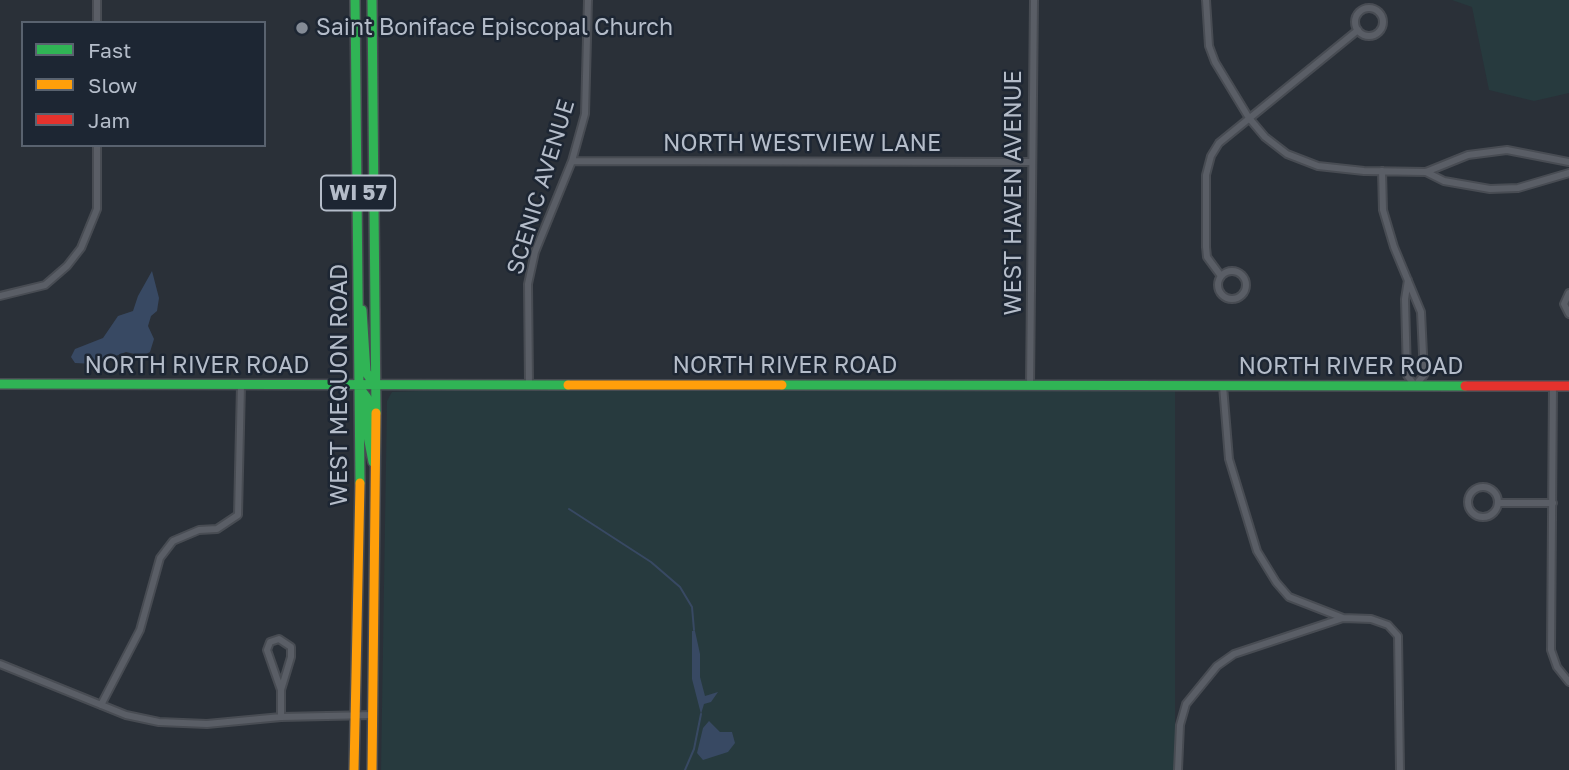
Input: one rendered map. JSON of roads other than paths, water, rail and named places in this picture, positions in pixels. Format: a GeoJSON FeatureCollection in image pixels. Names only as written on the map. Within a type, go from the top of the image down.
{"type":"FeatureCollection","features":[{"type":"Feature","properties":{"kind":"main road","name":"WEST MEQUON ROAD"},"geometry":{"type":"LineString","coordinates":[[354,770],[360,553],[358,93],[355,0]]}},
{"type":"Feature","properties":{"kind":"main road","name":"WEST MEQUON ROAD"},"geometry":{"type":"LineString","coordinates":[[372,0],[377,471],[372,770]]}},
{"type":"Feature","properties":{"kind":"main road"},"geometry":{"type":"LineString","coordinates":[[358,293],[366,337],[366,372],[375,386]]}},
{"type":"Feature","properties":{"kind":"main road","name":"NORTH RIVER ROAD"},"geometry":{"type":"LineString","coordinates":[[0,384],[1569,386]]}},
{"type":"Feature","properties":{"kind":"main road"},"geometry":{"type":"LineString","coordinates":[[358,386],[367,398],[369,445],[377,471]]}},
{"type":"Feature","properties":{"kind":"street"},"geometry":{"type":"LineString","coordinates":[[97,0],[97,21]]}},
{"type":"Feature","properties":{"kind":"street","name":"SCENIC AVENUE"},"geometry":{"type":"LineString","coordinates":[[529,384],[528,284],[535,253],[572,161],[585,114],[588,0]]}},
{"type":"Feature","properties":{"kind":"street","name":"WEST HAVEN AVENUE"},"geometry":{"type":"LineString","coordinates":[[1030,386],[1034,0]]}},
{"type":"Feature","properties":{"kind":"street"},"geometry":{"type":"LineString","coordinates":[[1206,0],[1209,46],[1214,62],[1249,118],[1265,137],[1287,154],[1318,166],[1382,171],[1426,172],[1468,155],[1507,150],[1569,162]]}},
{"type":"Feature","properties":{"kind":"street"},"geometry":{"type":"LineString","coordinates":[[1368,8],[1380,13],[1382,23],[1379,31],[1371,36],[1358,30],[1356,18],[1360,11],[1368,8]]}},
{"type":"Feature","properties":{"kind":"street"},"geometry":{"type":"LineString","coordinates":[[1221,276],[1208,257],[1206,175],[1211,156],[1219,143],[1358,30]]}},
{"type":"Feature","properties":{"kind":"street"},"geometry":{"type":"LineString","coordinates":[[0,296],[45,285],[67,266],[91,230],[97,209],[97,147]]}},
{"type":"Feature","properties":{"kind":"street","name":"NORTH WESTVIEW LANE"},"geometry":{"type":"LineString","coordinates":[[572,161],[1032,162]]}},
{"type":"Feature","properties":{"kind":"street"},"geometry":{"type":"LineString","coordinates":[[1382,171],[1383,210],[1421,312],[1424,375],[1415,386],[1407,375],[1405,299],[1408,280]]}},
{"type":"Feature","properties":{"kind":"street"},"geometry":{"type":"LineString","coordinates":[[1426,172],[1444,181],[1490,189],[1518,188],[1569,173]]}},
{"type":"Feature","properties":{"kind":"street"},"geometry":{"type":"LineString","coordinates":[[1233,271],[1241,274],[1246,282],[1242,294],[1234,299],[1224,297],[1218,285],[1221,276],[1233,271]]}},
{"type":"Feature","properties":{"kind":"street"},"geometry":{"type":"LineString","coordinates":[[1569,293],[1564,304],[1569,314]]}},
{"type":"Feature","properties":{"kind":"street"},"geometry":{"type":"LineString","coordinates":[[101,705],[139,630],[160,558],[173,541],[199,530],[217,529],[238,515],[241,385]]}},
{"type":"Feature","properties":{"kind":"street"},"geometry":{"type":"LineString","coordinates":[[1223,386],[1229,459],[1257,551],[1276,582],[1289,597],[1343,618],[1371,619],[1388,625],[1398,636],[1400,770]]}},
{"type":"Feature","properties":{"kind":"street"},"geometry":{"type":"LineString","coordinates":[[1553,386],[1551,650],[1557,667],[1569,681]]}},
{"type":"Feature","properties":{"kind":"street"},"geometry":{"type":"LineString","coordinates":[[1487,488],[1495,494],[1498,503],[1495,512],[1482,517],[1474,514],[1469,501],[1473,492],[1487,488]]}},
{"type":"Feature","properties":{"kind":"street"},"geometry":{"type":"LineString","coordinates":[[1498,503],[1553,503]]}},
{"type":"Feature","properties":{"kind":"street"},"geometry":{"type":"LineString","coordinates":[[1178,770],[1180,725],[1186,704],[1217,666],[1234,654],[1343,618]]}},
{"type":"Feature","properties":{"kind":"street"},"geometry":{"type":"LineString","coordinates":[[281,690],[267,650],[270,642],[279,639],[291,647],[291,657],[281,690],[281,717]]}},
{"type":"Feature","properties":{"kind":"street"},"geometry":{"type":"LineString","coordinates":[[0,664],[101,705],[159,722],[206,724],[281,717],[373,715]]}},
{"type":"Feature","properties":{"kind":"water"},"geometry":{"type":"Polygon","coordinates":[[[152,271],[159,298],[157,311],[151,316],[148,326],[154,339],[150,352],[143,356],[126,352],[95,364],[75,363],[71,357],[75,349],[103,338],[118,316],[133,311],[152,271]]]}},
{"type":"Feature","properties":{"kind":"water"},"geometry":{"type":"Polygon","coordinates":[[[692,631],[695,631],[700,654],[700,677],[705,696],[718,692],[711,702],[704,704],[701,714],[692,679],[692,631]]]}},
{"type":"Feature","properties":{"kind":"water"},"geometry":{"type":"Polygon","coordinates":[[[709,721],[720,732],[732,732],[735,743],[728,752],[703,760],[697,753],[703,728],[709,721]]]}},
{"type":"Feature","properties":{"kind":"waterway"},"geometry":{"type":"LineString","coordinates":[[569,509],[651,562],[680,587],[692,607],[694,630]]}},
{"type":"Feature","properties":{"kind":"waterway"},"geometry":{"type":"LineString","coordinates":[[685,770],[694,749],[701,714]]}},
{"type":"Feature","properties":{"kind":"place","name":"Saint Boniface Episcopal Church"},"geometry":{"type":"Point","coordinates":[302,28]}}]}
